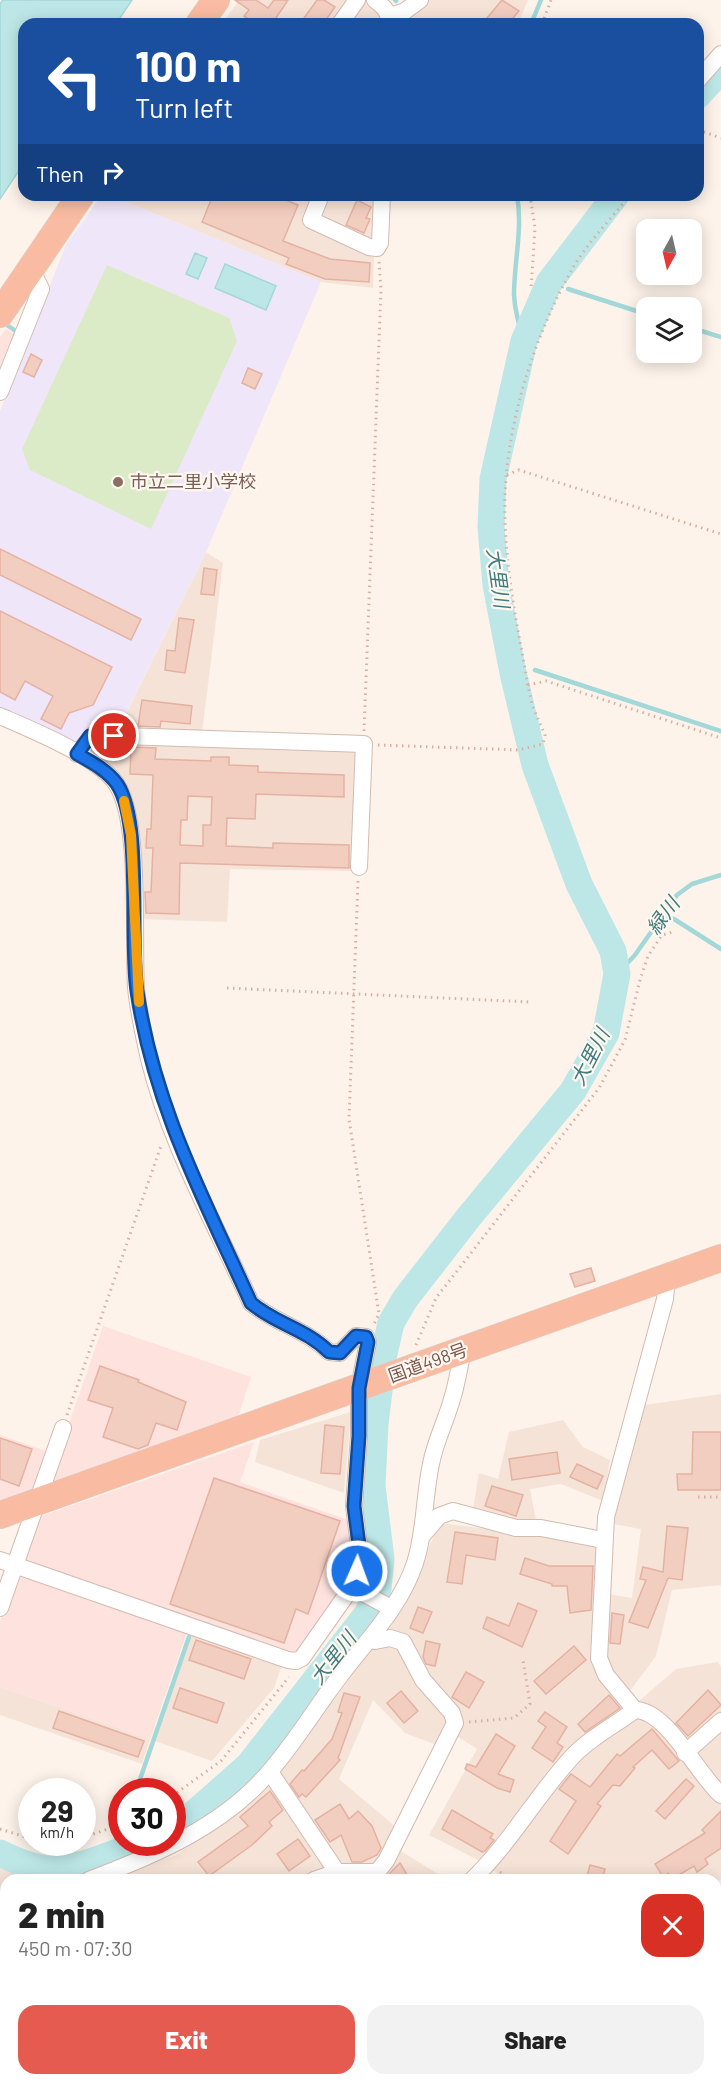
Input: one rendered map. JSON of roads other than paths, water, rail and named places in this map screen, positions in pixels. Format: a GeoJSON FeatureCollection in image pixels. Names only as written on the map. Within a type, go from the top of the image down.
{"type":"FeatureCollection","features":[{"type":"Feature","properties":{"kind":"highway"},"geometry":{"type":"LineString","coordinates":[[203,18],[216,0]]}},
{"type":"Feature","properties":{"kind":"highway"},"geometry":{"type":"LineString","coordinates":[[0,314],[77,201]]}},
{"type":"Feature","properties":{"kind":"highway","name":"国道498号"},"geometry":{"type":"LineString","coordinates":[[0,1515],[359,1388],[420,1354],[463,1351],[721,1258]]}},
{"type":"Feature","properties":{"kind":"street"},"geometry":{"type":"LineString","coordinates":[[344,18],[357,0]]}},
{"type":"Feature","properties":{"kind":"street"},"geometry":{"type":"LineString","coordinates":[[375,0],[384,7],[389,18]]}},
{"type":"Feature","properties":{"kind":"street"},"geometry":{"type":"LineString","coordinates":[[393,18],[420,0]]}},
{"type":"Feature","properties":{"kind":"street"},"geometry":{"type":"LineString","coordinates":[[704,73],[721,54]]}},
{"type":"Feature","properties":{"kind":"street"},"geometry":{"type":"LineString","coordinates":[[319,201],[311,220],[369,247],[377,248],[381,243],[382,201]]}},
{"type":"Feature","properties":{"kind":"street"},"geometry":{"type":"LineString","coordinates":[[0,392],[41,289],[31,268]]}},
{"type":"Feature","properties":{"kind":"street"},"geometry":{"type":"LineString","coordinates":[[0,717],[77,754],[103,770],[117,784],[126,804],[131,835],[136,989],[150,1059],[169,1122],[251,1303],[268,1317],[316,1339],[329,1352],[340,1353],[356,1336],[366,1337],[368,1342],[359,1388],[359,1436],[354,1506],[360,1553],[352,1587],[303,1658],[296,1661],[7,1563]]}},
{"type":"Feature","properties":{"kind":"street"},"geometry":{"type":"LineString","coordinates":[[77,754],[93,735],[364,744],[359,867]]}},
{"type":"Feature","properties":{"kind":"street"},"geometry":{"type":"LineString","coordinates":[[635,1710],[606,1675],[599,1658],[603,1540],[613,1486],[665,1299],[667,1278]]}},
{"type":"Feature","properties":{"kind":"street"},"geometry":{"type":"LineString","coordinates":[[103,1874],[166,1848],[204,1828],[238,1804],[270,1772],[341,1674],[372,1637],[414,1565],[422,1536],[422,1515],[431,1461],[452,1398],[463,1351]]}},
{"type":"Feature","properties":{"kind":"street"},"geometry":{"type":"LineString","coordinates":[[0,1608],[7,1563],[37,1503],[63,1428]]}},
{"type":"Feature","properties":{"kind":"street"},"geometry":{"type":"LineString","coordinates":[[422,1536],[439,1516],[453,1511],[516,1528],[541,1528],[603,1540]]}},
{"type":"Feature","properties":{"kind":"street"},"geometry":{"type":"LineString","coordinates":[[352,1587],[391,1608]]}},
{"type":"Feature","properties":{"kind":"street"},"geometry":{"type":"LineString","coordinates":[[332,1874],[377,1872],[455,1723],[452,1713],[423,1680],[403,1642],[390,1638],[375,1641],[372,1637]]}},
{"type":"Feature","properties":{"kind":"street"},"geometry":{"type":"LineString","coordinates":[[477,1874],[515,1832],[532,1806],[573,1755],[635,1710],[646,1710],[664,1724],[708,1784],[721,1795]]}},
{"type":"Feature","properties":{"kind":"street"},"geometry":{"type":"LineString","coordinates":[[685,1753],[721,1721]]}},
{"type":"Feature","properties":{"kind":"street"},"geometry":{"type":"LineString","coordinates":[[270,1772],[295,1805],[309,1833],[338,1872]]}},
{"type":"Feature","properties":{"kind":"water"},"geometry":{"type":"Polygon","coordinates":[[[3,0],[132,0],[120,18],[18,18],[18,172],[0,199],[0,4],[3,0]]]}},
{"type":"Feature","properties":{"kind":"water"},"geometry":{"type":"Polygon","coordinates":[[[195,253],[207,258],[198,279],[186,274],[195,253]]]}},
{"type":"Feature","properties":{"kind":"water"},"geometry":{"type":"Polygon","coordinates":[[[225,264],[276,286],[266,310],[215,288],[225,264]]]}},
{"type":"Feature","properties":{"kind":"waterway"},"geometry":{"type":"LineString","coordinates":[[534,18],[541,0]]}},
{"type":"Feature","properties":{"kind":"waterway","name":"大里川"},"geometry":{"type":"LineString","coordinates":[[704,88],[721,70]]}},
{"type":"Feature","properties":{"kind":"waterway"},"geometry":{"type":"LineString","coordinates":[[518,201],[519,233],[514,295],[524,341]]}},
{"type":"Feature","properties":{"kind":"waterway","name":"大里川"},"geometry":{"type":"LineString","coordinates":[[186,1819],[248,1766],[368,1613],[378,1589],[381,1559],[372,1486],[375,1424],[383,1358],[391,1323],[405,1299],[468,1218],[573,1091],[606,1033],[617,974],[613,951],[579,884],[535,765],[513,673],[496,585],[491,527],[493,479],[524,341],[549,283],[611,201]]}},
{"type":"Feature","properties":{"kind":"waterway"},"geometry":{"type":"LineString","coordinates":[[568,289],[636,311]]}},
{"type":"Feature","properties":{"kind":"waterway"},"geometry":{"type":"LineString","coordinates":[[7,325],[17,332],[15,335]]}},
{"type":"Feature","properties":{"kind":"waterway"},"geometry":{"type":"LineString","coordinates":[[702,331],[721,337]]}},
{"type":"Feature","properties":{"kind":"waterway"},"geometry":{"type":"LineString","coordinates":[[535,670],[721,731]]}},
{"type":"Feature","properties":{"kind":"waterway","name":"緑川"},"geometry":{"type":"LineString","coordinates":[[617,974],[635,955],[677,895],[692,884],[721,875]]}},
{"type":"Feature","properties":{"kind":"waterway"},"geometry":{"type":"LineString","coordinates":[[663,916],[674,919],[721,949]]}},
{"type":"Feature","properties":{"kind":"waterway"},"geometry":{"type":"LineString","coordinates":[[140,1778],[189,1637]]}},
{"type":"Feature","properties":{"kind":"waterway","name":"大里川"},"geometry":{"type":"LineString","coordinates":[[0,1853],[30,1866],[50,1869],[71,1867],[108,1856]]}},
{"type":"Feature","properties":{"kind":"place","name":"市立二里小学校"},"geometry":{"type":"Point","coordinates":[118,482]}}]}
